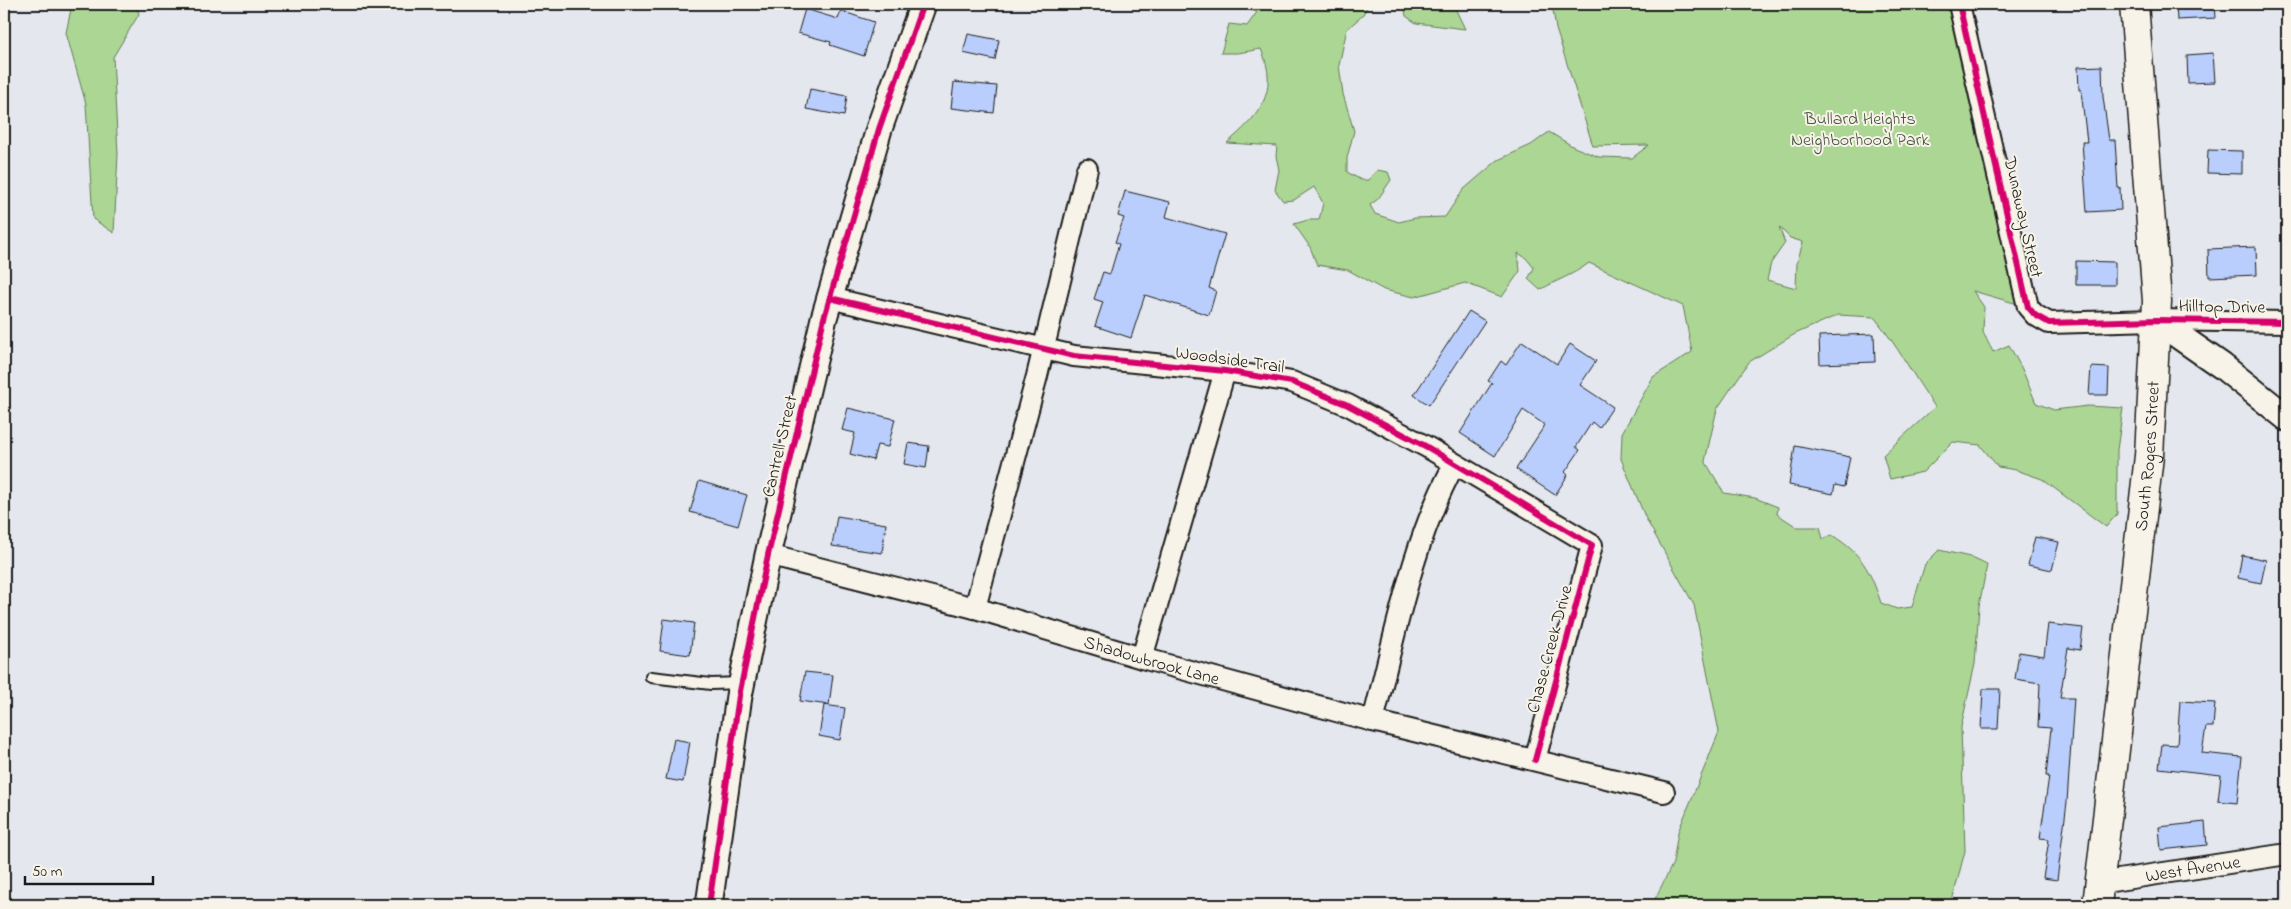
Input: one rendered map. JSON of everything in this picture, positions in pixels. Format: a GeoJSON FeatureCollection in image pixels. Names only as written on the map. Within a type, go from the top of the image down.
{"type":"FeatureCollection","features":[{"type":"Feature","properties":{"kind":"main road","name":"South Rogers Street"},"geometry":{"type":"LineString","coordinates":[[2098,894],[2149,456],[2157,301],[2134,4]]}},
{"type":"Feature","properties":{"kind":"street","name":"Cantrell Street"},"geometry":{"type":"LineString","coordinates":[[709,905],[742,683],[768,555],[830,298],[879,129],[923,4]]}},
{"type":"Feature","properties":{"kind":"street","name":"Dunaway Street"},"geometry":{"type":"LineString","coordinates":[[1959,4],[2028,307],[2035,315],[2049,323],[2156,320]]}},
{"type":"Feature","properties":{"kind":"street"},"geometry":{"type":"LineString","coordinates":[[974,608],[1043,350],[1087,169]]}},
{"type":"Feature","properties":{"kind":"street","name":"Woodside Trail"},"geometry":{"type":"LineString","coordinates":[[830,298],[1074,356],[1226,372],[1292,382],[1348,404],[1427,447],[1454,465],[1592,545]]}},
{"type":"Feature","properties":{"kind":"street","name":"Hilltop Drive"},"geometry":{"type":"LineString","coordinates":[[2156,320],[2287,322]]}},
{"type":"Feature","properties":{"kind":"street"},"geometry":{"type":"LineString","coordinates":[[2156,320],[2222,366],[2287,418]]}},
{"type":"Feature","properties":{"kind":"street"},"geometry":{"type":"LineString","coordinates":[[1142,658],[1226,372]]}},
{"type":"Feature","properties":{"kind":"street"},"geometry":{"type":"LineString","coordinates":[[1373,721],[1420,544],[1445,481],[1454,465]]}},
{"type":"Feature","properties":{"kind":"street","name":"Chase Creek Drive"},"geometry":{"type":"LineString","coordinates":[[1535,760],[1592,545]]}},
{"type":"Feature","properties":{"kind":"street","name":"Shadowbrook Lane"},"geometry":{"type":"LineString","coordinates":[[768,555],[974,608],[1142,658],[1373,721],[1664,792]]}},
{"type":"Feature","properties":{"kind":"street","name":"West Avenue"},"geometry":{"type":"LineString","coordinates":[[2098,894],[2287,854]]}},
{"type":"Feature","properties":{"kind":"lane"},"geometry":{"type":"LineString","coordinates":[[651,677],[711,684],[742,683]]}},
{"type":"Feature","properties":{"kind":"green space"},"geometry":{"type":"Polygon","coordinates":[[[72,4],[136,4],[139,14],[113,57],[118,154],[114,233],[93,219],[86,104],[66,33],[72,4]]]}},
{"type":"Feature","properties":{"kind":"green space","name":"Bullard Heights Neighborhood Park"},"geometry":{"type":"Polygon","coordinates":[[[1234,4],[1369,4],[1362,16],[1347,29],[1339,65],[1343,94],[1354,131],[1347,158],[1347,172],[1361,180],[1368,180],[1377,170],[1388,172],[1391,180],[1378,199],[1370,205],[1375,214],[1399,222],[1415,218],[1445,217],[1463,190],[1498,160],[1531,145],[1549,132],[1574,147],[1599,157],[1632,158],[1649,145],[1593,146],[1556,29],[1552,4],[1959,4],[2028,307],[1973,291],[1984,307],[1983,332],[1993,352],[2009,345],[2022,369],[2036,403],[2054,410],[2088,406],[2123,408],[2117,450],[2117,514],[2106,527],[2042,479],[2016,470],[1998,467],[1980,445],[1953,442],[1923,472],[1890,479],[1883,455],[1935,407],[1874,317],[1838,315],[1795,334],[1749,362],[1717,409],[1705,461],[1724,493],[1755,498],[1778,507],[1777,514],[1797,527],[1820,527],[1823,539],[1832,535],[1842,542],[1864,564],[1881,603],[1897,609],[1912,607],[1925,564],[1939,550],[1970,557],[1987,565],[1979,606],[1975,664],[1961,727],[1965,851],[1952,901],[1953,905],[1652,905],[1673,863],[1678,832],[1719,732],[1694,605],[1646,519],[1621,459],[1622,433],[1653,377],[1692,352],[1683,306],[1589,263],[1540,290],[1528,279],[1534,268],[1526,258],[1518,253],[1520,271],[1502,297],[1465,283],[1414,297],[1384,290],[1348,270],[1317,265],[1310,247],[1294,224],[1308,220],[1319,220],[1323,203],[1314,187],[1294,200],[1283,201],[1275,190],[1279,170],[1276,156],[1277,146],[1227,143],[1257,113],[1267,91],[1266,64],[1261,49],[1238,53],[1221,53],[1229,24],[1247,26],[1257,12],[1234,4]],[[1779,227],[1785,243],[1771,263],[1767,280],[1796,288],[1797,263],[1803,242],[1790,238],[1779,227]]]}},
{"type":"Feature","properties":{"kind":"green space"},"geometry":{"type":"Polygon","coordinates":[[[1404,4],[1453,4],[1465,29],[1416,23],[1406,16],[1404,4]]]}},
{"type":"Feature","properties":{"kind":"building"},"geometry":{"type":"Polygon","coordinates":[[[2176,4],[2215,4],[2216,18],[2177,20],[2176,4]]]}},
{"type":"Feature","properties":{"kind":"building"},"geometry":{"type":"Polygon","coordinates":[[[805,9],[838,19],[841,11],[874,22],[864,56],[830,45],[831,42],[798,33],[805,9]]]}},
{"type":"Feature","properties":{"kind":"building"},"geometry":{"type":"Polygon","coordinates":[[[968,34],[999,40],[995,60],[963,53],[968,34]]]}},
{"type":"Feature","properties":{"kind":"building"},"geometry":{"type":"Polygon","coordinates":[[[2213,53],[2215,82],[2188,83],[2187,55],[2213,53]]]}},
{"type":"Feature","properties":{"kind":"building"},"geometry":{"type":"Polygon","coordinates":[[[2102,66],[2103,97],[2109,140],[2115,140],[2121,210],[2087,212],[2082,142],[2087,142],[2081,90],[2079,90],[2078,67],[2102,66]]]}},
{"type":"Feature","properties":{"kind":"building"},"geometry":{"type":"Polygon","coordinates":[[[954,82],[997,86],[994,113],[951,108],[954,82]]]}},
{"type":"Feature","properties":{"kind":"building"},"geometry":{"type":"Polygon","coordinates":[[[810,89],[847,96],[844,116],[806,109],[810,89]]]}},
{"type":"Feature","properties":{"kind":"building"},"geometry":{"type":"Polygon","coordinates":[[[2208,150],[2242,151],[2242,174],[2207,173],[2208,150]]]}},
{"type":"Feature","properties":{"kind":"building"},"geometry":{"type":"Polygon","coordinates":[[[1125,191],[1170,202],[1166,217],[1225,234],[1209,288],[1216,291],[1209,315],[1145,295],[1131,338],[1095,326],[1103,302],[1094,299],[1103,272],[1110,274],[1119,244],[1115,242],[1124,218],[1118,216],[1125,191]]]}},
{"type":"Feature","properties":{"kind":"building"},"geometry":{"type":"Polygon","coordinates":[[[2256,247],[2257,275],[2209,277],[2208,249],[2256,247]]]}},
{"type":"Feature","properties":{"kind":"building"},"geometry":{"type":"Polygon","coordinates":[[[2076,261],[2115,262],[2115,285],[2076,285],[2076,261]]]}},
{"type":"Feature","properties":{"kind":"building"},"geometry":{"type":"Polygon","coordinates":[[[1469,311],[1485,321],[1429,405],[1414,395],[1469,311]]]}},
{"type":"Feature","properties":{"kind":"building"},"geometry":{"type":"Polygon","coordinates":[[[1874,334],[1875,362],[1820,364],[1819,336],[1874,334]]]}},
{"type":"Feature","properties":{"kind":"building"},"geometry":{"type":"Polygon","coordinates":[[[1522,341],[1557,364],[1570,344],[1596,361],[1580,385],[1613,407],[1599,428],[1592,422],[1576,447],[1580,450],[1565,472],[1568,475],[1555,495],[1516,469],[1545,425],[1523,410],[1495,456],[1460,433],[1492,383],[1488,381],[1501,361],[1506,365],[1522,341]]]}},
{"type":"Feature","properties":{"kind":"building"},"geometry":{"type":"Polygon","coordinates":[[[2091,367],[2109,368],[2108,395],[2089,395],[2091,367]]]}},
{"type":"Feature","properties":{"kind":"building"},"geometry":{"type":"Polygon","coordinates":[[[848,408],[895,419],[888,447],[877,445],[873,460],[850,454],[855,433],[842,430],[848,408]]]}},
{"type":"Feature","properties":{"kind":"building"},"geometry":{"type":"Polygon","coordinates":[[[908,443],[929,446],[926,468],[904,464],[908,443]]]}},
{"type":"Feature","properties":{"kind":"building"},"geometry":{"type":"Polygon","coordinates":[[[1795,446],[1850,457],[1844,487],[1835,485],[1833,494],[1789,485],[1795,446]]]}},
{"type":"Feature","properties":{"kind":"building"},"geometry":{"type":"Polygon","coordinates":[[[699,481],[747,495],[738,526],[690,512],[699,481]]]}},
{"type":"Feature","properties":{"kind":"building"},"geometry":{"type":"Polygon","coordinates":[[[837,516],[886,524],[882,553],[832,546],[837,516]]]}},
{"type":"Feature","properties":{"kind":"building"},"geometry":{"type":"Polygon","coordinates":[[[2035,537],[2059,542],[2052,570],[2028,565],[2035,537]]]}},
{"type":"Feature","properties":{"kind":"building"},"geometry":{"type":"Polygon","coordinates":[[[2242,555],[2266,560],[2261,583],[2238,578],[2242,555]]]}},
{"type":"Feature","properties":{"kind":"building"},"geometry":{"type":"Polygon","coordinates":[[[664,619],[694,623],[690,655],[660,651],[664,619]]]}},
{"type":"Feature","properties":{"kind":"building"},"geometry":{"type":"Polygon","coordinates":[[[2048,624],[2083,628],[2080,650],[2068,648],[2060,698],[2074,698],[2067,802],[2057,880],[2043,878],[2049,839],[2040,838],[2049,776],[2046,776],[2051,728],[2038,727],[2040,683],[2015,679],[2019,652],[2044,656],[2048,624]]]}},
{"type":"Feature","properties":{"kind":"building"},"geometry":{"type":"Polygon","coordinates":[[[805,672],[833,675],[829,705],[800,701],[805,672]]]}},
{"type":"Feature","properties":{"kind":"building"},"geometry":{"type":"Polygon","coordinates":[[[1983,689],[2000,689],[1998,729],[1981,729],[1983,689]]]}},
{"type":"Feature","properties":{"kind":"building"},"geometry":{"type":"Polygon","coordinates":[[[2180,701],[2215,703],[2213,727],[2206,727],[2202,753],[2242,757],[2237,803],[2218,801],[2221,775],[2159,768],[2162,744],[2177,745],[2180,701]]]}},
{"type":"Feature","properties":{"kind":"building"},"geometry":{"type":"Polygon","coordinates":[[[824,705],[845,708],[840,740],[819,736],[824,705]]]}},
{"type":"Feature","properties":{"kind":"building"},"geometry":{"type":"Polygon","coordinates":[[[674,739],[690,742],[683,782],[666,779],[674,739]]]}},
{"type":"Feature","properties":{"kind":"building"},"geometry":{"type":"Polygon","coordinates":[[[2205,822],[2207,845],[2161,850],[2159,827],[2205,822]]]}},
{"type":"Feature","properties":{"kind":"cycle path"},"geometry":{"type":"LineString","coordinates":[[709,905],[739,696],[768,555],[824,318],[879,129],[923,4]]}},
{"type":"Feature","properties":{"kind":"cycle path"},"geometry":{"type":"LineString","coordinates":[[1959,4],[2028,307],[2035,315],[2049,323],[2156,320],[2287,322]]}},
{"type":"Feature","properties":{"kind":"cycle path"},"geometry":{"type":"LineString","coordinates":[[830,298],[1074,356],[1225,371],[1292,382],[1348,405],[1427,447],[1592,545],[1535,760]]}}]}
